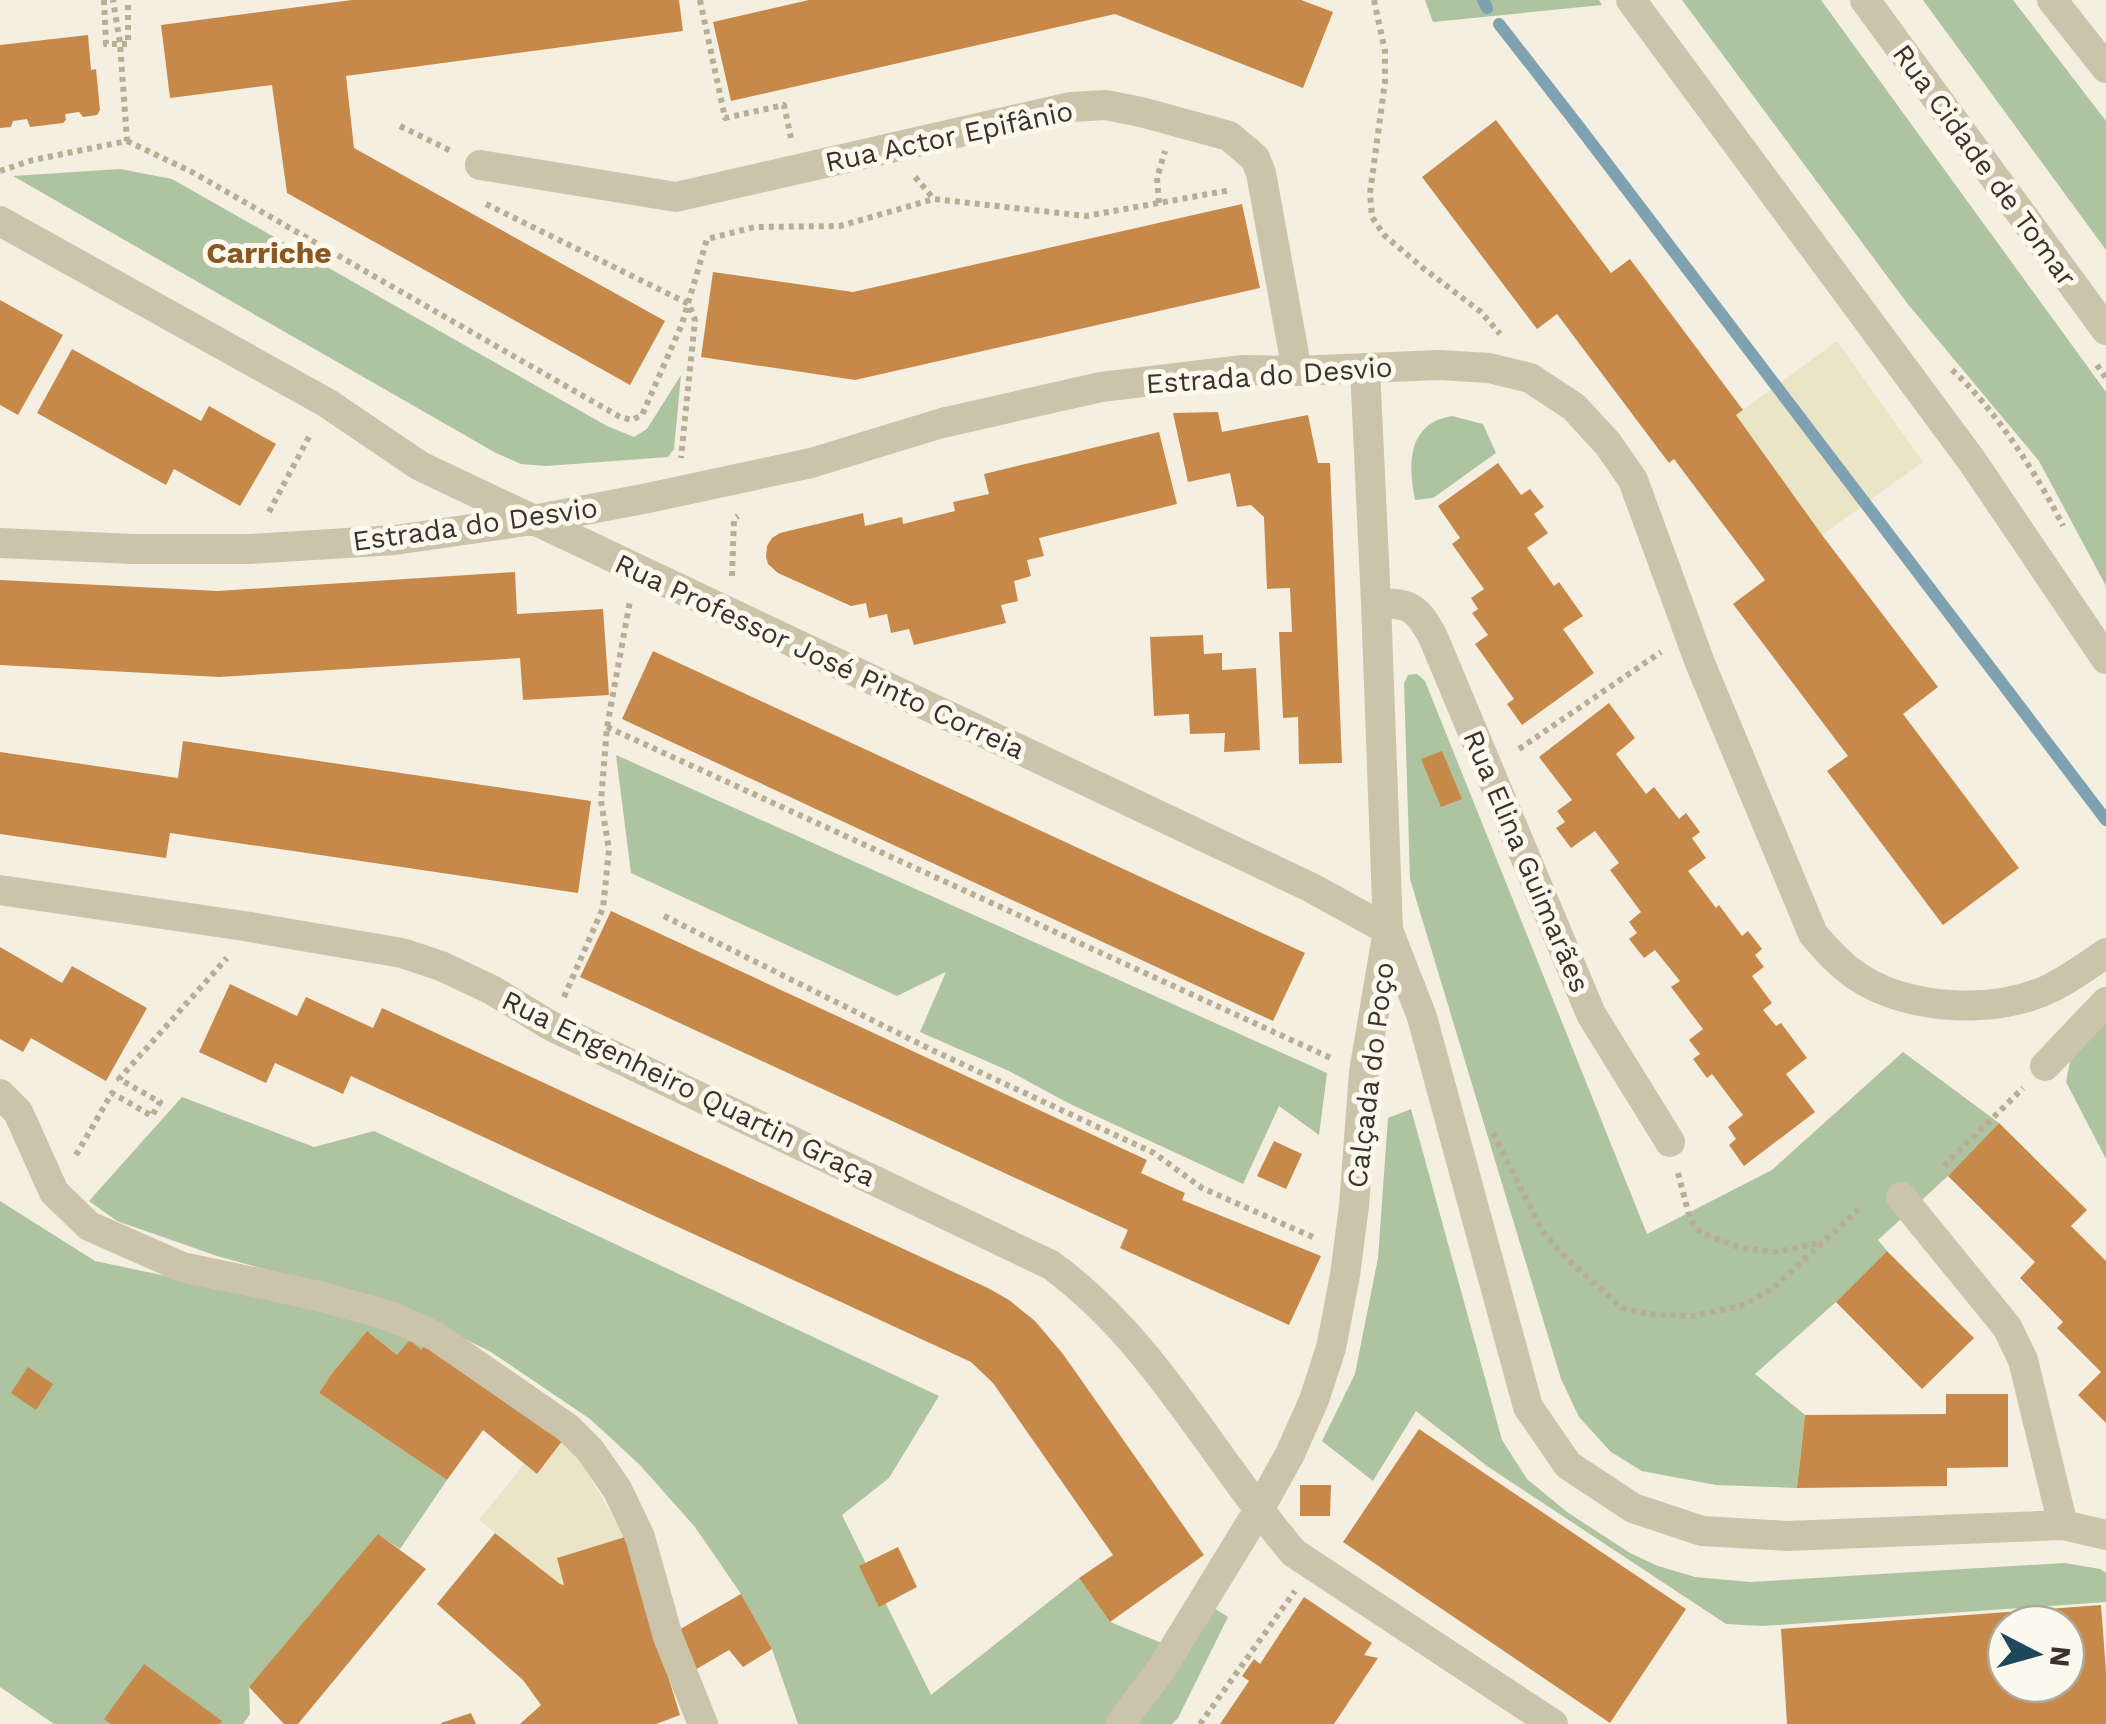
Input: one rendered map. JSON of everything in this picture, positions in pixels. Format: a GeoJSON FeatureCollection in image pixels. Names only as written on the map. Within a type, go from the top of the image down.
{"type":"FeatureCollection","features":[{"type":"Feature","properties":{"kind":"street"},"geometry":{"type":"LineString","coordinates":[[1632,0],[1972,461],[2106,659]]}},
{"type":"Feature","properties":{"kind":"street","name":"Rua Cidade de Tomar"},"geometry":{"type":"LineString","coordinates":[[1865,0],[2106,330]]}},
{"type":"Feature","properties":{"kind":"street"},"geometry":{"type":"LineString","coordinates":[[2052,0],[2106,68]]}},
{"type":"Feature","properties":{"kind":"street","name":"Rua Actor Epifânio"},"geometry":{"type":"LineString","coordinates":[[480,165],[676,197],[1070,107],[1106,105],[1175,121],[1230,136],[1255,158],[1264,184],[1297,370]]}},
{"type":"Feature","properties":{"kind":"street","name":"Rua Professor José Pinto Correia"},"geometry":{"type":"LineString","coordinates":[[0,221],[327,402],[420,466],[1310,887],[1388,930]]}},
{"type":"Feature","properties":{"kind":"street","name":"Estrada do Desvio"},"geometry":{"type":"LineString","coordinates":[[0,543],[249,549],[394,540],[533,520],[810,463],[942,423],[1101,387],[1243,370],[1438,365],[1490,368],[1530,378],[1574,407],[1608,444],[1633,480],[1690,636],[1813,934],[1834,959],[1861,979],[1904,997],[1953,1006],[2002,1004],[2052,988],[2106,953]]}},
{"type":"Feature","properties":{"kind":"street","name":"Calçada do Poço"},"geometry":{"type":"LineString","coordinates":[[1120,1724],[1162,1668],[1260,1508],[1314,1400],[1331,1348],[1354,1206],[1364,1072],[1388,930],[1365,368]]}},
{"type":"Feature","properties":{"kind":"street"},"geometry":{"type":"LineString","coordinates":[[2066,600],[2106,624]]}},
{"type":"Feature","properties":{"kind":"street","name":"Rua Elina Guimarães"},"geometry":{"type":"LineString","coordinates":[[1376,602],[1412,607],[1424,620],[1591,1014],[1670,1142]]}},
{"type":"Feature","properties":{"kind":"street","name":"Rua Engenheiro Quartin Graça"},"geometry":{"type":"LineString","coordinates":[[0,890],[402,953],[441,966],[492,990],[551,1026],[1051,1265],[1117,1322],[1304,1559],[1553,1724]]}},
{"type":"Feature","properties":{"kind":"street"},"geometry":{"type":"LineString","coordinates":[[1388,930],[1422,1018],[1528,1407],[1568,1466],[1633,1508],[1702,1532],[1787,1536],[2064,1524],[2106,1535]]}},
{"type":"Feature","properties":{"kind":"street"},"geometry":{"type":"LineString","coordinates":[[2045,1066],[2106,1002]]}},
{"type":"Feature","properties":{"kind":"street"},"geometry":{"type":"LineString","coordinates":[[0,1094],[18,1112],[54,1192],[88,1226],[182,1267],[314,1295],[390,1316],[435,1336],[568,1428],[590,1450],[616,1488],[640,1536],[668,1637],[703,1724]]}},
{"type":"Feature","properties":{"kind":"street"},"geometry":{"type":"LineString","coordinates":[[1900,1197],[2007,1327],[2024,1360],[2064,1524]]}},
{"type":"Feature","properties":{"kind":"path"},"geometry":{"type":"LineString","coordinates":[[104,0],[106,44],[128,44],[128,0]]}},
{"type":"Feature","properties":{"kind":"path"},"geometry":{"type":"LineString","coordinates":[[113,0],[127,141]]}},
{"type":"Feature","properties":{"kind":"path"},"geometry":{"type":"LineString","coordinates":[[700,0],[726,118],[784,105],[798,168]]}},
{"type":"Feature","properties":{"kind":"path"},"geometry":{"type":"LineString","coordinates":[[1374,0],[1385,52],[1386,82],[1370,193],[1372,217],[1384,236],[1482,312],[1530,378]]}},
{"type":"Feature","properties":{"kind":"path"},"geometry":{"type":"LineString","coordinates":[[1159,203],[1157,178],[1175,121]]}},
{"type":"Feature","properties":{"kind":"path"},"geometry":{"type":"LineString","coordinates":[[400,126],[480,165],[475,198],[688,304],[695,320],[680,466]]}},
{"type":"Feature","properties":{"kind":"path"},"geometry":{"type":"LineString","coordinates":[[0,171],[33,160],[127,141],[192,172],[625,420],[642,415],[682,324],[707,240],[755,227],[840,226],[934,199],[1086,216],[1264,184]]}},
{"type":"Feature","properties":{"kind":"path"},"geometry":{"type":"LineString","coordinates":[[249,549],[327,402]]}},
{"type":"Feature","properties":{"kind":"path"},"geometry":{"type":"LineString","coordinates":[[730,612],[734,519],[750,508]]}},
{"type":"Feature","properties":{"kind":"path"},"geometry":{"type":"LineString","coordinates":[[1489,769],[1690,636]]}},
{"type":"Feature","properties":{"kind":"path"},"geometry":{"type":"LineString","coordinates":[[578,963],[603,908],[609,850],[601,801],[607,727],[1364,1072]]}},
{"type":"Feature","properties":{"kind":"path"},"geometry":{"type":"LineString","coordinates":[[664,916],[932,1050],[1154,1154],[1202,1188],[1348,1252]]}},
{"type":"Feature","properties":{"kind":"path"},"geometry":{"type":"LineString","coordinates":[[54,1192],[112,1092],[152,1116],[160,1102],[119,1079],[229,956],[244,926]]}},
{"type":"Feature","properties":{"kind":"path"},"geometry":{"type":"LineString","coordinates":[[1944,1166],[2045,1066]]}},
{"type":"Feature","properties":{"kind":"path"},"geometry":{"type":"LineString","coordinates":[[1492,1130],[1544,1232],[1566,1258],[1622,1308],[1650,1314],[1694,1316],[1740,1306],[1771,1290],[1862,1206]]}},
{"type":"Feature","properties":{"kind":"path"},"geometry":{"type":"LineString","coordinates":[[1670,1142],[1690,1219],[1702,1232],[1740,1248],[1776,1252],[1821,1243]]}},
{"type":"Feature","properties":{"kind":"path"},"geometry":{"type":"LineString","coordinates":[[1200,1724],[1304,1559]]}},
{"type":"Feature","properties":{"kind":"green space"},"geometry":{"type":"Polygon","coordinates":[[[1425,0],[1599,0],[1602,5],[1433,22],[1425,0]]]}},
{"type":"Feature","properties":{"kind":"green space"},"geometry":{"type":"Polygon","coordinates":[[[1682,0],[1821,0],[2106,392],[2106,586],[2039,461],[1907,303],[1682,0]]]}},
{"type":"Feature","properties":{"kind":"green space"},"geometry":{"type":"Polygon","coordinates":[[[1923,0],[2013,0],[2106,121],[2106,250],[1923,0]]]}},
{"type":"Feature","properties":{"kind":"green space"},"geometry":{"type":"Polygon","coordinates":[[[120,169],[172,179],[607,426],[634,437],[647,429],[681,375],[674,449],[668,457],[546,466],[521,464],[13,176],[120,169]]]}},
{"type":"Feature","properties":{"kind":"green space"},"geometry":{"type":"Polygon","coordinates":[[[1452,416],[1483,424],[1496,453],[1433,498],[1415,500],[1412,460],[1419,436],[1437,420],[1452,416]]]}},
{"type":"Feature","properties":{"kind":"green space"},"geometry":{"type":"Polygon","coordinates":[[[1417,674],[1425,681],[1647,1234],[1772,1170],[1903,1052],[1999,1123],[1878,1240],[1887,1251],[1755,1374],[1805,1415],[1797,1488],[1716,1485],[1642,1471],[1611,1452],[1579,1417],[1561,1379],[1410,879],[1404,683],[1408,675],[1417,674]]]}},
{"type":"Feature","properties":{"kind":"green space"},"geometry":{"type":"Polygon","coordinates":[[[616,755],[1327,1073],[1319,1135],[1279,1106],[1243,1184],[920,1032],[946,972],[897,996],[631,873],[616,755]]]}},
{"type":"Feature","properties":{"kind":"green space"},"geometry":{"type":"Polygon","coordinates":[[[2106,1002],[2106,1159],[2066,1082],[2075,1036],[2106,1002]]]}},
{"type":"Feature","properties":{"kind":"green space"},"geometry":{"type":"Polygon","coordinates":[[[182,1097],[314,1147],[374,1131],[939,1396],[889,1478],[842,1515],[931,1695],[1079,1578],[1110,1622],[1184,1652],[1214,1608],[1228,1617],[1178,1718],[1172,1724],[798,1724],[772,1649],[741,1594],[695,1527],[640,1465],[590,1419],[491,1352],[417,1315],[217,1256],[117,1221],[89,1201],[182,1097]]]}},
{"type":"Feature","properties":{"kind":"green space"},"geometry":{"type":"Polygon","coordinates":[[[1411,1109],[1502,1440],[1527,1479],[1567,1512],[1630,1553],[1695,1577],[1750,1582],[2065,1563],[2106,1573],[2106,1602],[1986,1604],[1986,1610],[1763,1626],[1726,1624],[1487,1466],[1416,1411],[1373,1481],[1322,1441],[1355,1374],[1378,1258],[1388,1118],[1411,1109]]]}},
{"type":"Feature","properties":{"kind":"green space"},"geometry":{"type":"Polygon","coordinates":[[[0,1201],[95,1261],[303,1305],[430,1339],[421,1350],[397,1355],[367,1331],[319,1393],[447,1480],[400,1549],[379,1535],[249,1687],[250,1714],[243,1724],[54,1724],[0,1687],[0,1201]]]}},
{"type":"Feature","properties":{"kind":"shaded area"},"geometry":{"type":"Polygon","coordinates":[[[1837,341],[1923,462],[1822,535],[1736,415],[1837,341]]]}},
{"type":"Feature","properties":{"kind":"shaded area"},"geometry":{"type":"Polygon","coordinates":[[[566,1436],[625,1537],[557,1558],[564,1585],[479,1520],[524,1464],[537,1474],[566,1436]]]}},
{"type":"Feature","properties":{"kind":"building"},"geometry":{"type":"Polygon","coordinates":[[[352,0],[679,0],[683,31],[346,76],[354,148],[665,321],[630,385],[287,193],[272,85],[170,98],[161,25],[352,0]]]}},
{"type":"Feature","properties":{"kind":"building"},"geometry":{"type":"Polygon","coordinates":[[[809,0],[1301,0],[1333,12],[1303,88],[1115,14],[731,101],[713,22],[809,0]]]}},
{"type":"Feature","properties":{"kind":"building"},"geometry":{"type":"Polygon","coordinates":[[[88,35],[91,70],[96,69],[100,110],[97,115],[83,117],[79,112],[65,114],[63,123],[30,127],[27,119],[0,128],[0,45],[88,35]]]}},
{"type":"Feature","properties":{"kind":"building"},"geometry":{"type":"Polygon","coordinates":[[[1496,120],[1611,273],[1630,259],[1743,410],[1736,415],[1822,535],[1938,687],[1903,714],[2019,868],[1943,925],[1827,771],[1848,756],[1733,604],[1765,580],[1674,459],[1669,463],[1557,314],[1537,329],[1422,177],[1496,120]]]}},
{"type":"Feature","properties":{"kind":"building"},"geometry":{"type":"Polygon","coordinates":[[[1242,204],[1260,288],[855,380],[701,357],[713,272],[853,292],[1242,204]]]}},
{"type":"Feature","properties":{"kind":"building"},"geometry":{"type":"Polygon","coordinates":[[[0,300],[63,335],[18,415],[0,405],[0,300]]]}},
{"type":"Feature","properties":{"kind":"building"},"geometry":{"type":"Polygon","coordinates":[[[72,349],[201,421],[209,406],[276,444],[240,506],[174,469],[166,485],[37,413],[72,349]]]}},
{"type":"Feature","properties":{"kind":"building"},"geometry":{"type":"Polygon","coordinates":[[[1218,412],[1222,432],[1308,415],[1318,463],[1330,463],[1342,763],[1299,764],[1298,717],[1283,718],[1279,632],[1292,632],[1290,588],[1267,589],[1264,517],[1251,505],[1237,507],[1230,473],[1188,482],[1173,413],[1218,412]]]}},
{"type":"Feature","properties":{"kind":"building"},"geometry":{"type":"Polygon","coordinates":[[[1159,432],[1177,504],[1039,538],[1044,556],[1027,560],[1031,576],[1014,581],[1018,601],[1001,605],[1006,623],[914,645],[909,629],[891,633],[887,614],[869,618],[866,603],[851,606],[778,573],[768,564],[767,546],[780,533],[863,513],[865,526],[902,517],[903,524],[955,511],[953,502],[989,494],[984,474],[1159,432]]]}},
{"type":"Feature","properties":{"kind":"building"},"geometry":{"type":"Polygon","coordinates":[[[1498,463],[1521,495],[1530,489],[1544,507],[1534,514],[1548,533],[1527,548],[1554,586],[1559,582],[1583,616],[1563,629],[1594,673],[1522,725],[1507,704],[1514,699],[1475,644],[1488,635],[1472,613],[1478,609],[1471,598],[1484,589],[1452,544],[1460,538],[1438,506],[1498,463]]]}},
{"type":"Feature","properties":{"kind":"building"},"geometry":{"type":"Polygon","coordinates":[[[515,572],[517,614],[603,609],[609,695],[523,700],[520,658],[219,677],[0,665],[0,580],[218,591],[515,572]]]}},
{"type":"Feature","properties":{"kind":"building"},"geometry":{"type":"Polygon","coordinates":[[[1203,635],[1204,654],[1222,653],[1222,670],[1256,668],[1260,750],[1224,752],[1225,733],[1190,734],[1189,714],[1154,716],[1150,637],[1203,635]]]}},
{"type":"Feature","properties":{"kind":"building"},"geometry":{"type":"Polygon","coordinates":[[[653,651],[1305,953],[1273,1021],[622,719],[653,651]]]}},
{"type":"Feature","properties":{"kind":"building"},"geometry":{"type":"Polygon","coordinates":[[[1609,703],[1635,738],[1616,754],[1646,794],[1654,787],[1679,819],[1686,813],[1700,832],[1692,838],[1706,858],[1688,871],[1742,936],[1748,931],[1762,949],[1755,955],[1764,967],[1752,976],[1772,1003],[1763,1010],[1776,1026],[1781,1023],[1807,1058],[1786,1074],[1815,1112],[1744,1166],[1729,1145],[1736,1139],[1728,1127],[1743,1115],[1712,1074],[1707,1078],[1693,1059],[1700,1054],[1689,1040],[1703,1029],[1671,987],[1680,981],[1655,950],[1644,958],[1629,939],[1637,933],[1629,922],[1641,912],[1610,870],[1619,863],[1595,831],[1571,848],[1556,828],[1565,822],[1557,811],[1572,800],[1539,757],[1609,703]]]}},
{"type":"Feature","properties":{"kind":"building"},"geometry":{"type":"Polygon","coordinates":[[[183,741],[591,801],[578,893],[170,833],[166,858],[0,834],[0,752],[178,778],[183,741]]]}},
{"type":"Feature","properties":{"kind":"building"},"geometry":{"type":"Polygon","coordinates":[[[1442,751],[1462,799],[1441,807],[1421,759],[1442,751]]]}},
{"type":"Feature","properties":{"kind":"building"},"geometry":{"type":"Polygon","coordinates":[[[611,911],[1147,1160],[1141,1173],[1185,1193],[1182,1200],[1321,1256],[1289,1325],[1120,1248],[1128,1230],[580,977],[611,911]]]}},
{"type":"Feature","properties":{"kind":"building"},"geometry":{"type":"Polygon","coordinates":[[[0,947],[62,983],[72,966],[147,1008],[106,1081],[31,1038],[23,1052],[0,1039],[0,947]]]}},
{"type":"Feature","properties":{"kind":"building"},"geometry":{"type":"Polygon","coordinates":[[[230,984],[297,1016],[306,997],[373,1028],[382,1008],[1009,1300],[1035,1321],[1063,1354],[1204,1555],[1110,1622],[1079,1578],[1113,1555],[993,1383],[971,1362],[351,1076],[343,1094],[275,1063],[266,1083],[199,1052],[230,984]]]}},
{"type":"Feature","properties":{"kind":"building"},"geometry":{"type":"Polygon","coordinates":[[[1999,1123],[2087,1210],[2071,1226],[2106,1261],[2106,1423],[2078,1395],[2101,1372],[2057,1328],[2063,1322],[2020,1278],[2035,1262],[1948,1176],[1999,1123]]]}},
{"type":"Feature","properties":{"kind":"building"},"geometry":{"type":"Polygon","coordinates":[[[1274,1141],[1302,1154],[1286,1189],[1257,1176],[1274,1141]]]}},
{"type":"Feature","properties":{"kind":"building"},"geometry":{"type":"Polygon","coordinates":[[[1887,1251],[1974,1338],[1922,1389],[1836,1302],[1887,1251]]]}},
{"type":"Feature","properties":{"kind":"building"},"geometry":{"type":"Polygon","coordinates":[[[367,1331],[397,1355],[410,1340],[421,1350],[430,1339],[566,1436],[537,1474],[483,1430],[447,1480],[319,1393],[367,1331]]]}},
{"type":"Feature","properties":{"kind":"building"},"geometry":{"type":"Polygon","coordinates":[[[28,1367],[53,1384],[36,1410],[11,1393],[28,1367]]]}},
{"type":"Feature","properties":{"kind":"building"},"geometry":{"type":"Polygon","coordinates":[[[1946,1394],[2008,1394],[2008,1467],[1947,1468],[1947,1486],[1797,1488],[1805,1415],[1946,1414],[1946,1394]]]}},
{"type":"Feature","properties":{"kind":"building"},"geometry":{"type":"Polygon","coordinates":[[[1419,1429],[1686,1609],[1610,1723],[1343,1542],[1419,1429]]]}},
{"type":"Feature","properties":{"kind":"building"},"geometry":{"type":"Polygon","coordinates":[[[1300,1485],[1331,1485],[1330,1516],[1300,1516],[1300,1485]]]}},
{"type":"Feature","properties":{"kind":"building"},"geometry":{"type":"Polygon","coordinates":[[[495,1533],[564,1585],[557,1558],[625,1537],[680,1715],[656,1724],[520,1724],[541,1705],[523,1680],[437,1604],[495,1533]]]}},
{"type":"Feature","properties":{"kind":"building"},"geometry":{"type":"Polygon","coordinates":[[[378,1534],[426,1569],[298,1724],[284,1724],[249,1687],[378,1534]]]}},
{"type":"Feature","properties":{"kind":"building"},"geometry":{"type":"Polygon","coordinates":[[[898,1547],[917,1587],[879,1607],[859,1566],[898,1547]]]}},
{"type":"Feature","properties":{"kind":"building"},"geometry":{"type":"Polygon","coordinates":[[[741,1594],[772,1649],[743,1667],[729,1650],[695,1670],[677,1631],[741,1594]]]}},
{"type":"Feature","properties":{"kind":"building"},"geometry":{"type":"Polygon","coordinates":[[[1304,1597],[1372,1643],[1364,1655],[1378,1658],[1334,1724],[1220,1724],[1249,1681],[1242,1676],[1254,1659],[1260,1664],[1304,1597]]]}},
{"type":"Feature","properties":{"kind":"building"},"geometry":{"type":"Polygon","coordinates":[[[2101,1605],[2106,1724],[1787,1724],[1781,1629],[1986,1614],[1986,1704],[2086,1704],[2086,1606],[2101,1605]]]}},
{"type":"Feature","properties":{"kind":"building"},"geometry":{"type":"Polygon","coordinates":[[[144,1664],[222,1721],[220,1724],[111,1724],[104,1719],[144,1664]]]}},
{"type":"Feature","properties":{"kind":"building"},"geometry":{"type":"Polygon","coordinates":[[[471,1713],[476,1724],[441,1724],[441,1723],[471,1713]]]}},
{"type":"Feature","properties":{"kind":"waterway"},"geometry":{"type":"LineString","coordinates":[[1483,0],[1487,8]]}},
{"type":"Feature","properties":{"kind":"waterway"},"geometry":{"type":"LineString","coordinates":[[1499,24],[2106,820]]}},
{"type":"Feature","properties":{"kind":"district","name":"Carriche"},"geometry":{"type":"Point","coordinates":[269,253]}}]}
